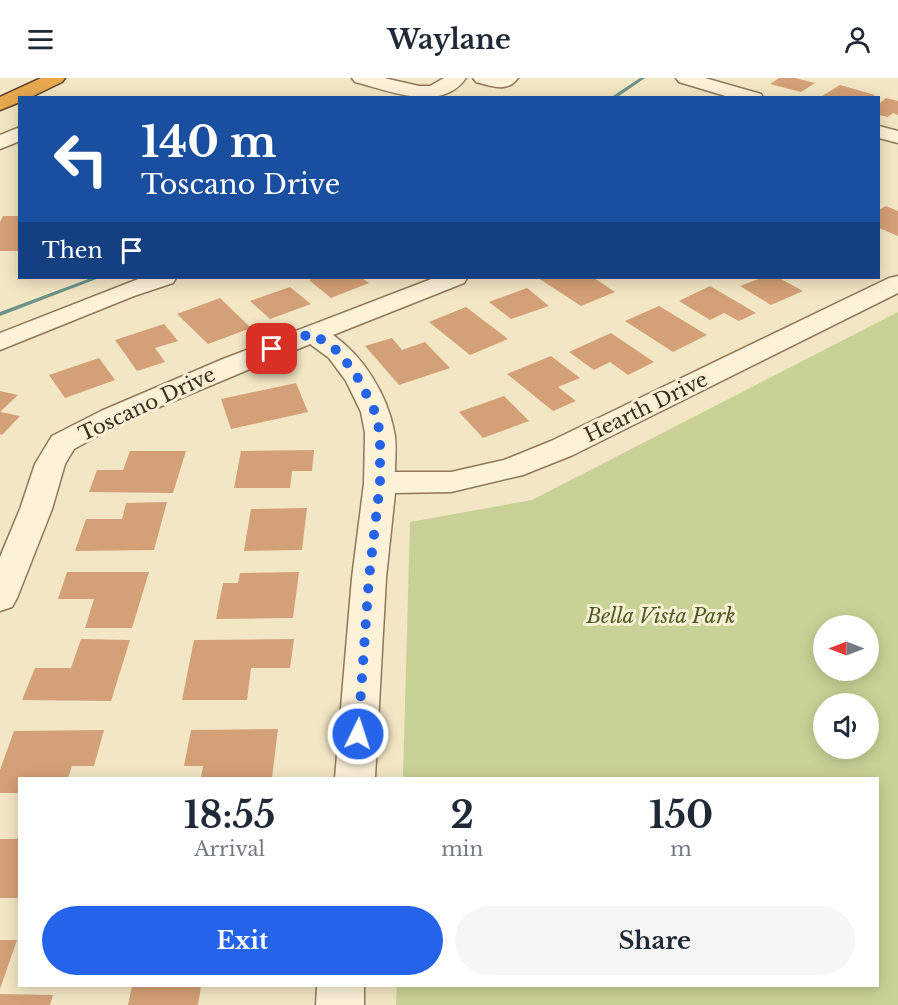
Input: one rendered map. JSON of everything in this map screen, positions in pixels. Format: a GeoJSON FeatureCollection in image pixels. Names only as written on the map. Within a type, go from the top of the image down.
{"type":"FeatureCollection","features":[{"type":"Feature","properties":{"kind":"highway"},"geometry":{"type":"LineString","coordinates":[[0,104],[56,78]]}},
{"type":"Feature","properties":{"kind":"street"},"geometry":{"type":"LineString","coordinates":[[361,78],[419,92],[434,92],[457,78]]}},
{"type":"Feature","properties":{"kind":"street"},"geometry":{"type":"LineString","coordinates":[[482,78],[504,82],[509,78]]}},
{"type":"Feature","properties":{"kind":"street"},"geometry":{"type":"LineString","coordinates":[[683,86],[706,81],[748,96]]}},
{"type":"Feature","properties":{"kind":"street"},"geometry":{"type":"LineString","coordinates":[[880,132],[898,137]]}},
{"type":"Feature","properties":{"kind":"street"},"geometry":{"type":"LineString","coordinates":[[0,143],[18,134]]}},
{"type":"Feature","properties":{"kind":"street"},"geometry":{"type":"LineString","coordinates":[[0,342],[124,291],[161,279]]}},
{"type":"Feature","properties":{"kind":"street","name":"Toscano Drive"},"geometry":{"type":"LineString","coordinates":[[0,598],[36,510],[50,464],[63,443],[111,417],[312,333],[452,279]]}},
{"type":"Feature","properties":{"kind":"street","name":"Hearth Drive"},"geometry":{"type":"LineString","coordinates":[[380,483],[451,482],[512,468],[562,448],[898,283]]}},
{"type":"Feature","properties":{"kind":"street"},"geometry":{"type":"LineString","coordinates":[[312,333],[339,352],[360,381],[375,412],[380,433],[380,483],[369,578],[355,777]]}},
{"type":"Feature","properties":{"kind":"street"},"geometry":{"type":"LineString","coordinates":[[340,1005],[341,987]]}},
{"type":"Feature","properties":{"kind":"green space","name":"Bella Vista Park"},"geometry":{"type":"Polygon","coordinates":[[[898,312],[898,1005],[396,1005],[397,987],[879,987],[879,777],[403,777],[410,522],[532,500],[898,312]]]}},
{"type":"Feature","properties":{"kind":"building"},"geometry":{"type":"Polygon","coordinates":[[[779,78],[795,78],[815,83],[801,92],[770,84],[779,78]]]}},
{"type":"Feature","properties":{"kind":"building"},"geometry":{"type":"Polygon","coordinates":[[[840,85],[875,95],[874,96],[822,96],[840,85]]]}},
{"type":"Feature","properties":{"kind":"building"},"geometry":{"type":"Polygon","coordinates":[[[886,98],[898,101],[898,115],[893,113],[888,117],[880,115],[880,103],[886,98]]]}},
{"type":"Feature","properties":{"kind":"building"},"geometry":{"type":"Polygon","coordinates":[[[886,206],[898,211],[898,236],[880,228],[880,209],[886,206]]]}},
{"type":"Feature","properties":{"kind":"building"},"geometry":{"type":"Polygon","coordinates":[[[3,216],[18,216],[18,251],[0,251],[0,222],[3,216]]]}},
{"type":"Feature","properties":{"kind":"building"},"geometry":{"type":"Polygon","coordinates":[[[363,279],[369,283],[331,298],[309,280],[363,279]]]}},
{"type":"Feature","properties":{"kind":"building"},"geometry":{"type":"Polygon","coordinates":[[[540,279],[596,279],[615,292],[581,306],[540,279]]]}},
{"type":"Feature","properties":{"kind":"building"},"geometry":{"type":"Polygon","coordinates":[[[758,279],[781,279],[803,291],[771,305],[740,286],[758,279]]]}},
{"type":"Feature","properties":{"kind":"building"},"geometry":{"type":"Polygon","coordinates":[[[710,286],[756,313],[739,321],[724,313],[710,320],[679,301],[710,286]]]}},
{"type":"Feature","properties":{"kind":"building"},"geometry":{"type":"Polygon","coordinates":[[[290,287],[311,304],[270,319],[250,301],[290,287]]]}},
{"type":"Feature","properties":{"kind":"building"},"geometry":{"type":"Polygon","coordinates":[[[527,288],[549,306],[511,319],[489,302],[527,288]]]}},
{"type":"Feature","properties":{"kind":"building"},"geometry":{"type":"Polygon","coordinates":[[[220,298],[251,328],[208,344],[177,314],[220,298]]]}},
{"type":"Feature","properties":{"kind":"building"},"geometry":{"type":"Polygon","coordinates":[[[659,306],[707,335],[673,352],[625,321],[659,306]]]}},
{"type":"Feature","properties":{"kind":"building"},"geometry":{"type":"Polygon","coordinates":[[[466,307],[508,339],[470,355],[429,322],[466,307]]]}},
{"type":"Feature","properties":{"kind":"building"},"geometry":{"type":"Polygon","coordinates":[[[164,324],[178,341],[155,348],[165,362],[137,371],[115,340],[164,324]]]}},
{"type":"Feature","properties":{"kind":"building"},"geometry":{"type":"Polygon","coordinates":[[[611,333],[654,362],[628,375],[610,362],[594,370],[569,352],[611,333]]]}},
{"type":"Feature","properties":{"kind":"building"},"geometry":{"type":"Polygon","coordinates":[[[392,338],[402,350],[425,342],[450,368],[399,385],[365,346],[392,338]]]}},
{"type":"Feature","properties":{"kind":"building"},"geometry":{"type":"Polygon","coordinates":[[[551,356],[580,378],[558,387],[576,401],[553,411],[507,374],[551,356]]]}},
{"type":"Feature","properties":{"kind":"building"},"geometry":{"type":"Polygon","coordinates":[[[99,358],[115,380],[65,398],[49,375],[99,358]]]}},
{"type":"Feature","properties":{"kind":"building"},"geometry":{"type":"Polygon","coordinates":[[[296,383],[308,412],[231,429],[221,399],[296,383]]]}},
{"type":"Feature","properties":{"kind":"building"},"geometry":{"type":"Polygon","coordinates":[[[0,391],[18,395],[0,412],[0,391]]]}},
{"type":"Feature","properties":{"kind":"building"},"geometry":{"type":"Polygon","coordinates":[[[504,396],[529,421],[483,438],[459,412],[504,396]]]}},
{"type":"Feature","properties":{"kind":"building"},"geometry":{"type":"Polygon","coordinates":[[[0,412],[20,416],[2,435],[0,434],[0,412]]]}},
{"type":"Feature","properties":{"kind":"building"},"geometry":{"type":"Polygon","coordinates":[[[314,450],[312,471],[292,471],[290,488],[234,488],[241,451],[314,450]]]}},
{"type":"Feature","properties":{"kind":"building"},"geometry":{"type":"Polygon","coordinates":[[[130,451],[186,451],[173,493],[89,492],[97,470],[123,470],[130,451]]]}},
{"type":"Feature","properties":{"kind":"building"},"geometry":{"type":"Polygon","coordinates":[[[167,502],[154,550],[75,551],[86,519],[122,519],[126,503],[167,502]]]}},
{"type":"Feature","properties":{"kind":"building"},"geometry":{"type":"Polygon","coordinates":[[[307,508],[302,550],[244,551],[251,509],[307,508]]]}},
{"type":"Feature","properties":{"kind":"building"},"geometry":{"type":"Polygon","coordinates":[[[67,572],[149,572],[132,628],[85,628],[94,599],[58,599],[67,572]]]}},
{"type":"Feature","properties":{"kind":"building"},"geometry":{"type":"Polygon","coordinates":[[[299,572],[293,618],[216,619],[223,583],[238,583],[240,573],[299,572]]]}},
{"type":"Feature","properties":{"kind":"building"},"geometry":{"type":"Polygon","coordinates":[[[81,639],[130,640],[111,701],[22,700],[35,668],[71,668],[81,639]]]}},
{"type":"Feature","properties":{"kind":"building"},"geometry":{"type":"Polygon","coordinates":[[[294,639],[290,668],[251,668],[247,700],[182,700],[194,640],[294,639]]]}},
{"type":"Feature","properties":{"kind":"building"},"geometry":{"type":"Polygon","coordinates":[[[278,729],[272,777],[201,777],[203,766],[184,766],[191,730],[278,729]]]}},
{"type":"Feature","properties":{"kind":"building"},"geometry":{"type":"Polygon","coordinates":[[[104,730],[94,766],[72,766],[68,777],[18,777],[18,793],[0,793],[0,770],[14,731],[104,730]]]}},
{"type":"Feature","properties":{"kind":"building"},"geometry":{"type":"Polygon","coordinates":[[[18,837],[18,898],[0,898],[0,839],[17,839],[18,837]]]}},
{"type":"Feature","properties":{"kind":"building"},"geometry":{"type":"Polygon","coordinates":[[[0,940],[17,940],[0,989],[0,940]]]}},
{"type":"Feature","properties":{"kind":"building"},"geometry":{"type":"Polygon","coordinates":[[[132,987],[201,987],[198,1005],[128,1005],[132,987]]]}},
{"type":"Feature","properties":{"kind":"building"},"geometry":{"type":"Polygon","coordinates":[[[0,994],[53,995],[50,1005],[0,1005],[0,994]]]}},
{"type":"Feature","properties":{"kind":"waterway"},"geometry":{"type":"LineString","coordinates":[[615,96],[643,78]]}},
{"type":"Feature","properties":{"kind":"waterway"},"geometry":{"type":"LineString","coordinates":[[0,314],[93,279]]}},
{"type":"Feature","properties":{"kind":"route"},"geometry":{"type":"LineString","coordinates":[[272,349],[312,333],[339,352],[360,381],[375,412],[380,433],[380,483],[369,578],[358,734]]}}]}
